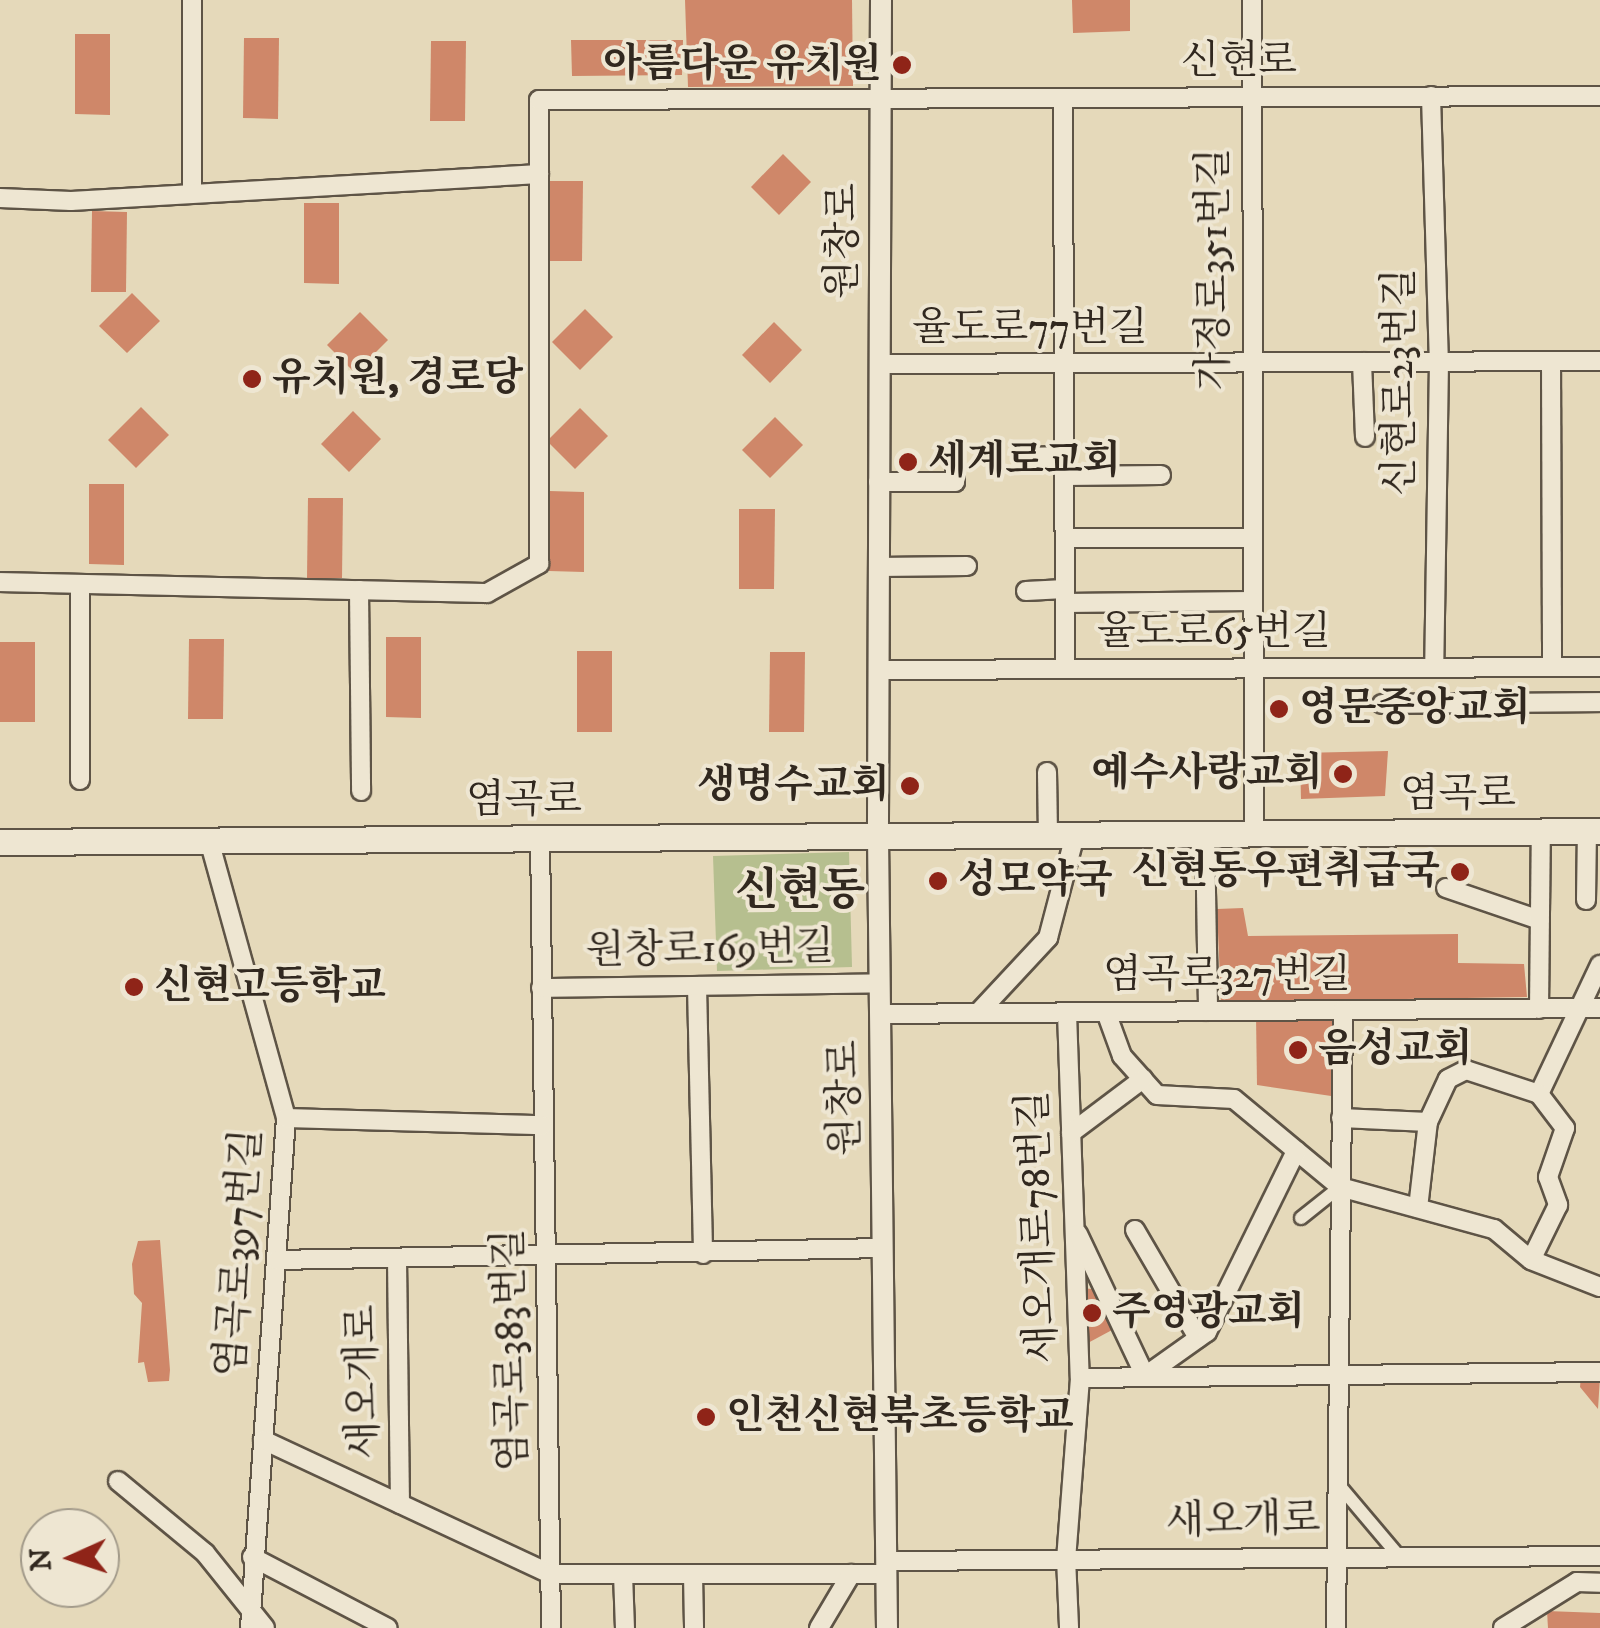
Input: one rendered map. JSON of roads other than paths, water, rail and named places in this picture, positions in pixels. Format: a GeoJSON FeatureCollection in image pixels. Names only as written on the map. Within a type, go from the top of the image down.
{"type":"FeatureCollection","features":[{"type":"Feature","properties":{"kind":"main road","name":"염곡로"},"geometry":{"type":"LineString","coordinates":[[0,842],[1593,832]]}},
{"type":"Feature","properties":{"kind":"street"},"geometry":{"type":"LineString","coordinates":[[192,0],[192,192]]}},
{"type":"Feature","properties":{"kind":"street","name":"원창로"},"geometry":{"type":"LineString","coordinates":[[880,0],[878,836],[887,1628]]}},
{"type":"Feature","properties":{"kind":"street","name":"가정로351번길"},"geometry":{"type":"LineString","coordinates":[[1252,0],[1254,834]]}},
{"type":"Feature","properties":{"kind":"street","name":"신현로23번길"},"geometry":{"type":"LineString","coordinates":[[1432,96],[1440,362],[1434,668]]}},
{"type":"Feature","properties":{"kind":"street","name":"신현로"},"geometry":{"type":"LineString","coordinates":[[538,174],[538,100],[1600,96]]}},
{"type":"Feature","properties":{"kind":"street"},"geometry":{"type":"LineString","coordinates":[[1064,98],[1066,669]]}},
{"type":"Feature","properties":{"kind":"street"},"geometry":{"type":"LineString","coordinates":[[0,198],[538,174],[539,564],[488,594],[0,582]]}},
{"type":"Feature","properties":{"kind":"street"},"geometry":{"type":"LineString","coordinates":[[1550,361],[1552,667]]}},
{"type":"Feature","properties":{"kind":"street","name":"율도로77번길"},"geometry":{"type":"LineString","coordinates":[[878,364],[1600,361]]}},
{"type":"Feature","properties":{"kind":"street"},"geometry":{"type":"LineString","coordinates":[[1362,362],[1365,437]]}},
{"type":"Feature","properties":{"kind":"street"},"geometry":{"type":"LineString","coordinates":[[878,482],[956,482],[955,454]]}},
{"type":"Feature","properties":{"kind":"street"},"geometry":{"type":"LineString","coordinates":[[1024,457],[1064,456]]}},
{"type":"Feature","properties":{"kind":"street"},"geometry":{"type":"LineString","coordinates":[[1064,476],[1161,475]]}},
{"type":"Feature","properties":{"kind":"street"},"geometry":{"type":"LineString","coordinates":[[1065,538],[1251,538]]}},
{"type":"Feature","properties":{"kind":"street"},"geometry":{"type":"LineString","coordinates":[[878,567],[968,566]]}},
{"type":"Feature","properties":{"kind":"street"},"geometry":{"type":"LineString","coordinates":[[80,584],[80,780]]}},
{"type":"Feature","properties":{"kind":"street"},"geometry":{"type":"LineString","coordinates":[[359,590],[361,792]]}},
{"type":"Feature","properties":{"kind":"street"},"geometry":{"type":"LineString","coordinates":[[1026,591],[1065,596],[1252,600]]}},
{"type":"Feature","properties":{"kind":"street","name":"율도로65번길"},"geometry":{"type":"LineString","coordinates":[[878,670],[1600,667]]}},
{"type":"Feature","properties":{"kind":"street"},"geometry":{"type":"LineString","coordinates":[[1382,704],[1600,702]]}},
{"type":"Feature","properties":{"kind":"street"},"geometry":{"type":"LineString","coordinates":[[1047,772],[1048,835]]}},
{"type":"Feature","properties":{"kind":"street","name":"염곡로"},"geometry":{"type":"LineString","coordinates":[[1539,1009],[1540,832]]}},
{"type":"Feature","properties":{"kind":"street","name":"염곡로"},"geometry":{"type":"LineString","coordinates":[[1586,900],[1593,832]]}},
{"type":"Feature","properties":{"kind":"street"},"geometry":{"type":"LineString","coordinates":[[1205,834],[1208,1012]]}},
{"type":"Feature","properties":{"kind":"street"},"geometry":{"type":"LineString","coordinates":[[978,1013],[1048,938],[1075,835]]}},
{"type":"Feature","properties":{"kind":"street","name":"염곡로383번길"},"geometry":{"type":"LineString","coordinates":[[540,838],[551,1628]]}},
{"type":"Feature","properties":{"kind":"street","name":"염곡로397번길"},"geometry":{"type":"LineString","coordinates":[[208,840],[286,1118],[250,1619]]}},
{"type":"Feature","properties":{"kind":"street"},"geometry":{"type":"LineString","coordinates":[[1446,888],[1540,920]]}},
{"type":"Feature","properties":{"kind":"street"},"geometry":{"type":"LineString","coordinates":[[1539,1094],[1575,1008],[1600,965]]}},
{"type":"Feature","properties":{"kind":"street","name":"원창로169번길"},"geometry":{"type":"LineString","coordinates":[[541,988],[879,983]]}},
{"type":"Feature","properties":{"kind":"street"},"geometry":{"type":"LineString","coordinates":[[697,986],[702,1254]]}},
{"type":"Feature","properties":{"kind":"street","name":"염곡로327번길"},"geometry":{"type":"LineString","coordinates":[[880,1014],[1600,1008]]}},
{"type":"Feature","properties":{"kind":"street"},"geometry":{"type":"LineString","coordinates":[[1336,1628],[1333,1554],[1343,1010]]}},
{"type":"Feature","properties":{"kind":"street","name":"새오개로78번길"},"geometry":{"type":"LineString","coordinates":[[1067,1012],[1080,1378],[1066,1558],[1069,1628]]}},
{"type":"Feature","properties":{"kind":"street"},"geometry":{"type":"LineString","coordinates":[[1106,1012],[1122,1056],[1157,1096],[1234,1098],[1340,1186],[1494,1229],[1531,1260],[1600,1287]]}},
{"type":"Feature","properties":{"kind":"street"},"geometry":{"type":"LineString","coordinates":[[1418,1208],[1428,1122],[1448,1079],[1466,1070],[1539,1094],[1565,1128],[1548,1176],[1558,1205],[1531,1260]]}},
{"type":"Feature","properties":{"kind":"street"},"geometry":{"type":"LineString","coordinates":[[1071,1133],[1143,1080]]}},
{"type":"Feature","properties":{"kind":"street"},"geometry":{"type":"LineString","coordinates":[[286,1118],[543,1126]]}},
{"type":"Feature","properties":{"kind":"street"},"geometry":{"type":"LineString","coordinates":[[1341,1118],[1428,1122]]}},
{"type":"Feature","properties":{"kind":"street"},"geometry":{"type":"LineString","coordinates":[[1144,1376],[1198,1338],[1296,1152]]}},
{"type":"Feature","properties":{"kind":"street"},"geometry":{"type":"LineString","coordinates":[[1301,1218],[1340,1186]]}},
{"type":"Feature","properties":{"kind":"street"},"geometry":{"type":"LineString","coordinates":[[1074,1227],[1144,1376]]}},
{"type":"Feature","properties":{"kind":"street"},"geometry":{"type":"LineString","coordinates":[[1135,1230],[1198,1338]]}},
{"type":"Feature","properties":{"kind":"street"},"geometry":{"type":"LineString","coordinates":[[276,1260],[545,1258],[882,1248]]}},
{"type":"Feature","properties":{"kind":"street","name":"새오개로"},"geometry":{"type":"LineString","coordinates":[[397,1259],[400,1504]]}},
{"type":"Feature","properties":{"kind":"street"},"geometry":{"type":"LineString","coordinates":[[1080,1378],[1336,1371],[1600,1372]]}},
{"type":"Feature","properties":{"kind":"street","name":"새오개로"},"geometry":{"type":"LineString","coordinates":[[263,1440],[550,1574],[851,1574],[886,1568],[1066,1558],[1600,1556]]}},
{"type":"Feature","properties":{"kind":"street"},"geometry":{"type":"LineString","coordinates":[[1335,1479],[1398,1554]]}},
{"type":"Feature","properties":{"kind":"street"},"geometry":{"type":"LineString","coordinates":[[118,1481],[205,1553],[250,1619],[265,1628]]}},
{"type":"Feature","properties":{"kind":"street"},"geometry":{"type":"LineString","coordinates":[[252,1557],[388,1628]]}},
{"type":"Feature","properties":{"kind":"street"},"geometry":{"type":"LineString","coordinates":[[624,1574],[625,1628]]}},
{"type":"Feature","properties":{"kind":"street"},"geometry":{"type":"LineString","coordinates":[[693,1574],[694,1628]]}},
{"type":"Feature","properties":{"kind":"street"},"geometry":{"type":"LineString","coordinates":[[820,1628],[851,1574]]}},
{"type":"Feature","properties":{"kind":"street"},"geometry":{"type":"LineString","coordinates":[[1503,1628],[1576,1582],[1600,1582]]}},
{"type":"Feature","properties":{"kind":"place","name":"아름다운 유치원"},"geometry":{"type":"Point","coordinates":[902,65]}},
{"type":"Feature","properties":{"kind":"place","name":"유치원, 경로당"},"geometry":{"type":"Point","coordinates":[252,379]}},
{"type":"Feature","properties":{"kind":"place","name":"세계로교회"},"geometry":{"type":"Point","coordinates":[908,462]}},
{"type":"Feature","properties":{"kind":"place","name":"영문중앙교회"},"geometry":{"type":"Point","coordinates":[1279,709]}},
{"type":"Feature","properties":{"kind":"place","name":"예수사랑교회"},"geometry":{"type":"Point","coordinates":[1343,774]}},
{"type":"Feature","properties":{"kind":"place","name":"생명수교회"},"geometry":{"type":"Point","coordinates":[910,786]}},
{"type":"Feature","properties":{"kind":"place","name":"신현동우편취급국"},"geometry":{"type":"Point","coordinates":[1460,872]}},
{"type":"Feature","properties":{"kind":"place","name":"성모약국"},"geometry":{"type":"Point","coordinates":[938,881]}},
{"type":"Feature","properties":{"kind":"place","name":"신현고등학교"},"geometry":{"type":"Point","coordinates":[134,987]}},
{"type":"Feature","properties":{"kind":"place","name":"음성교회"},"geometry":{"type":"Point","coordinates":[1298,1050]}},
{"type":"Feature","properties":{"kind":"place","name":"주영광교회"},"geometry":{"type":"Point","coordinates":[1092,1313]}},
{"type":"Feature","properties":{"kind":"place","name":"인천신현북초등학교"},"geometry":{"type":"Point","coordinates":[706,1417]}},
{"type":"Feature","properties":{"kind":"district","name":"신현동"},"geometry":{"type":"Point","coordinates":[800,892]}}]}
